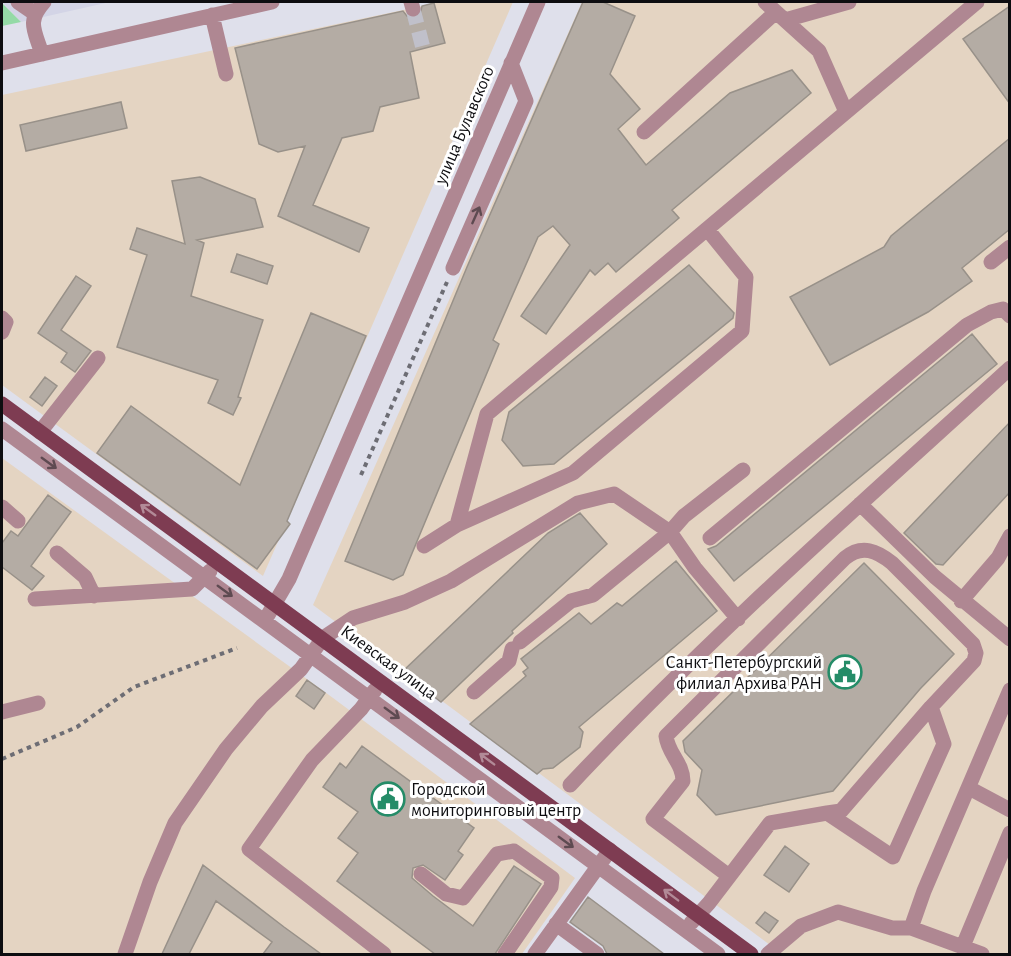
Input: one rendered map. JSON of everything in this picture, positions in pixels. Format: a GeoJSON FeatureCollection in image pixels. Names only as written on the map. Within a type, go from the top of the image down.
{"type":"FeatureCollection","features":[{"type":"Feature","properties":{"kind":"main road","name":"Киевская улица"},"geometry":{"type":"LineString","coordinates":[[2,404],[381,680],[751,954]]}},
{"type":"Feature","properties":{"kind":"street"},"geometry":{"type":"LineString","coordinates":[[18,2],[39,7],[33,27],[42,54]]}},
{"type":"Feature","properties":{"kind":"street"},"geometry":{"type":"LineString","coordinates":[[2,63],[272,2]]}},
{"type":"Feature","properties":{"kind":"street","name":"улица Булавского"},"geometry":{"type":"LineString","coordinates":[[276,604],[339,464],[538,2]]}},
{"type":"Feature","properties":{"kind":"street"},"geometry":{"type":"LineString","coordinates":[[644,132],[775,11],[849,2]]}},
{"type":"Feature","properties":{"kind":"street"},"geometry":{"type":"LineString","coordinates":[[457,525],[487,414],[977,2]]}},
{"type":"Feature","properties":{"kind":"street"},"geometry":{"type":"LineString","coordinates":[[775,11],[819,51],[846,112]]}},
{"type":"Feature","properties":{"kind":"street"},"geometry":{"type":"LineString","coordinates":[[212,15],[226,74]]}},
{"type":"Feature","properties":{"kind":"street"},"geometry":{"type":"LineString","coordinates":[[453,268],[526,101],[511,63]]}},
{"type":"Feature","properties":{"kind":"street"},"geometry":{"type":"LineString","coordinates":[[424,546],[457,525],[573,473],[742,331],[746,277],[707,229]]}},
{"type":"Feature","properties":{"kind":"street"},"geometry":{"type":"LineString","coordinates":[[991,262],[1010,247]]}},
{"type":"Feature","properties":{"kind":"street"},"geometry":{"type":"LineString","coordinates":[[710,538],[967,326],[991,312],[1003,309],[1010,316]]}},
{"type":"Feature","properties":{"kind":"street"},"geometry":{"type":"LineString","coordinates":[[2,318],[6,322],[2,332]]}},
{"type":"Feature","properties":{"kind":"street"},"geometry":{"type":"LineString","coordinates":[[40,432],[98,358]]}},
{"type":"Feature","properties":{"kind":"street"},"geometry":{"type":"LineString","coordinates":[[570,785],[624,728],[738,619],[1010,368]]}},
{"type":"Feature","properties":{"kind":"street"},"geometry":{"type":"LineString","coordinates":[[15,414],[2,431],[265,620],[718,954]]}},
{"type":"Feature","properties":{"kind":"street"},"geometry":{"type":"LineString","coordinates":[[474,692],[509,661],[516,645],[571,600],[592,595],[670,532],[684,516],[743,470]]}},
{"type":"Feature","properties":{"kind":"street"},"geometry":{"type":"LineString","coordinates":[[125,954],[150,882],[175,823],[226,750],[262,706],[301,669],[323,638],[353,618],[405,602],[451,581],[578,503],[614,494],[670,532],[695,568],[738,619]]}},
{"type":"Feature","properties":{"kind":"street"},"geometry":{"type":"LineString","coordinates":[[860,504],[962,601],[1010,639]]}},
{"type":"Feature","properties":{"kind":"street"},"geometry":{"type":"LineString","coordinates":[[2,507],[18,521]]}},
{"type":"Feature","properties":{"kind":"street"},"geometry":{"type":"LineString","coordinates":[[962,601],[998,558],[1010,536]]}},
{"type":"Feature","properties":{"kind":"street"},"geometry":{"type":"LineString","coordinates":[[685,930],[709,903],[770,823],[841,811],[930,707],[974,662],[976,653],[973,644],[880,553],[870,550],[852,552],[666,736],[671,753],[681,766],[683,781],[653,819],[729,876]]}},
{"type":"Feature","properties":{"kind":"street"},"geometry":{"type":"LineString","coordinates":[[57,553],[85,577],[94,596]]}},
{"type":"Feature","properties":{"kind":"street"},"geometry":{"type":"LineString","coordinates":[[35,599],[192,589],[206,577],[218,561]]}},
{"type":"Feature","properties":{"kind":"street"},"geometry":{"type":"LineString","coordinates":[[265,620],[276,604]]}},
{"type":"Feature","properties":{"kind":"street"},"geometry":{"type":"LineString","coordinates":[[381,680],[370,697],[312,760],[249,849],[384,954]]}},
{"type":"Feature","properties":{"kind":"street"},"geometry":{"type":"LineString","coordinates":[[911,928],[924,891],[1010,690]]}},
{"type":"Feature","properties":{"kind":"street"},"geometry":{"type":"LineString","coordinates":[[2,712],[38,703]]}},
{"type":"Feature","properties":{"kind":"street"},"geometry":{"type":"LineString","coordinates":[[827,813],[893,857],[944,744],[930,707]]}},
{"type":"Feature","properties":{"kind":"street"},"geometry":{"type":"LineString","coordinates":[[969,788],[1010,810]]}},
{"type":"Feature","properties":{"kind":"street"},"geometry":{"type":"LineString","coordinates":[[963,946],[1010,833]]}},
{"type":"Feature","properties":{"kind":"street"},"geometry":{"type":"LineString","coordinates":[[535,954],[610,850]]}},
{"type":"Feature","properties":{"kind":"street"},"geometry":{"type":"LineString","coordinates":[[421,874],[446,894],[463,898],[497,854],[514,851],[552,878],[551,887],[505,954]]}},
{"type":"Feature","properties":{"kind":"street"},"geometry":{"type":"LineString","coordinates":[[768,954],[801,926],[838,912],[892,928],[911,928],[982,954]]}},
{"type":"Feature","properties":{"kind":"street"},"geometry":{"type":"LineString","coordinates":[[556,924],[597,954]]}},
{"type":"Feature","properties":{"kind":"path"},"geometry":{"type":"LineString","coordinates":[[361,475],[453,268]]}},
{"type":"Feature","properties":{"kind":"path"},"geometry":{"type":"LineString","coordinates":[[2,759],[77,727],[134,687],[237,648]]}},
{"type":"Feature","properties":{"kind":"shaded area"},"geometry":{"type":"Polygon","coordinates":[[[2,2],[110,2],[21,22],[2,2]]]}},
{"type":"Feature","properties":{"kind":"shaded area"},"geometry":{"type":"Polygon","coordinates":[[[441,2],[513,2],[263,576],[2,385],[2,95],[441,2]]]}},
{"type":"Feature","properties":{"kind":"shaded area"},"geometry":{"type":"Polygon","coordinates":[[[582,2],[1009,2],[1009,954],[782,954],[313,605],[582,2]]]}},
{"type":"Feature","properties":{"kind":"shaded area"},"geometry":{"type":"Polygon","coordinates":[[[2,458],[329,695],[575,878],[522,954],[2,954],[2,458]]]}},
{"type":"Feature","properties":{"kind":"green space"},"geometry":{"type":"Polygon","coordinates":[[[2,3],[21,22],[2,26],[2,3]]]}},
{"type":"Feature","properties":{"kind":"building"},"geometry":{"type":"Polygon","coordinates":[[[583,2],[603,2],[635,16],[610,74],[640,109],[618,129],[646,165],[730,93],[792,70],[811,93],[672,210],[679,218],[616,272],[608,263],[595,275],[590,270],[546,334],[521,316],[570,245],[553,226],[538,237],[493,340],[499,344],[403,575],[393,580],[345,561],[467,267],[583,2]]]}},
{"type":"Feature","properties":{"kind":"building"},"geometry":{"type":"Polygon","coordinates":[[[434,3],[445,43],[410,52],[419,98],[380,107],[373,131],[342,138],[313,205],[369,228],[359,252],[278,216],[305,146],[278,152],[259,144],[235,48],[403,11],[407,16],[415,18],[420,15],[422,6],[434,3]]]}},
{"type":"Feature","properties":{"kind":"building"},"geometry":{"type":"Polygon","coordinates":[[[1010,6],[1010,104],[963,39],[1010,6]]]}},
{"type":"Feature","properties":{"kind":"building"},"geometry":{"type":"Polygon","coordinates":[[[121,102],[127,128],[26,151],[20,125],[121,102]]]}},
{"type":"Feature","properties":{"kind":"building"},"geometry":{"type":"Polygon","coordinates":[[[1010,138],[1010,229],[962,268],[972,281],[928,312],[830,365],[790,297],[884,247],[891,236],[1010,138]]]}},
{"type":"Feature","properties":{"kind":"building"},"geometry":{"type":"Polygon","coordinates":[[[200,177],[255,199],[263,227],[197,240],[204,243],[191,296],[263,320],[238,397],[241,398],[233,415],[208,403],[218,380],[117,347],[147,255],[130,249],[137,228],[185,244],[172,181],[200,177]]]}},
{"type":"Feature","properties":{"kind":"building"},"geometry":{"type":"Polygon","coordinates":[[[237,254],[273,266],[267,284],[231,272],[237,254]]]}},
{"type":"Feature","properties":{"kind":"building"},"geometry":{"type":"Polygon","coordinates":[[[689,265],[734,313],[733,318],[554,464],[523,466],[502,440],[509,412],[689,265]]]}},
{"type":"Feature","properties":{"kind":"building"},"geometry":{"type":"Polygon","coordinates":[[[76,276],[91,286],[61,330],[91,351],[75,372],[61,362],[67,353],[38,333],[76,276]]]}},
{"type":"Feature","properties":{"kind":"building"},"geometry":{"type":"Polygon","coordinates":[[[311,313],[366,336],[287,521],[290,524],[257,569],[97,453],[131,406],[240,485],[311,313]]]}},
{"type":"Feature","properties":{"kind":"building"},"geometry":{"type":"Polygon","coordinates":[[[972,334],[997,364],[734,581],[708,549],[716,546],[972,334]]]}},
{"type":"Feature","properties":{"kind":"building"},"geometry":{"type":"Polygon","coordinates":[[[45,377],[57,386],[42,406],[30,397],[45,377]]]}},
{"type":"Feature","properties":{"kind":"building"},"geometry":{"type":"Polygon","coordinates":[[[1010,422],[1010,492],[943,565],[936,564],[904,533],[1010,422]]]}},
{"type":"Feature","properties":{"kind":"building"},"geometry":{"type":"Polygon","coordinates":[[[48,495],[71,512],[31,566],[44,576],[32,590],[2,567],[2,543],[11,531],[18,536],[48,495]]]}},
{"type":"Feature","properties":{"kind":"building"},"geometry":{"type":"Polygon","coordinates":[[[580,513],[607,544],[512,631],[513,633],[441,702],[402,672],[548,533],[580,513]]]}},
{"type":"Feature","properties":{"kind":"building"},"geometry":{"type":"Polygon","coordinates":[[[676,561],[717,611],[579,727],[583,732],[580,747],[553,768],[543,769],[537,774],[470,724],[526,676],[523,672],[528,668],[521,659],[579,613],[591,624],[617,603],[622,606],[676,561]]]}},
{"type":"Feature","properties":{"kind":"building","name":"Санкт-Петербургский филиал Архива РАН"},"geometry":{"type":"Polygon","coordinates":[[[864,563],[954,654],[920,689],[833,791],[716,815],[697,795],[702,770],[685,752],[683,741],[864,563]]]}},
{"type":"Feature","properties":{"kind":"building"},"geometry":{"type":"Polygon","coordinates":[[[307,680],[325,693],[314,709],[296,696],[307,680]]]}},
{"type":"Feature","properties":{"kind":"building"},"geometry":{"type":"Polygon","coordinates":[[[362,746],[474,828],[458,851],[463,855],[445,880],[423,865],[413,868],[412,878],[433,896],[473,926],[514,866],[541,884],[495,954],[435,954],[337,881],[358,853],[338,838],[358,812],[323,787],[340,763],[346,768],[362,746]]]}},
{"type":"Feature","properties":{"kind":"building"},"geometry":{"type":"Polygon","coordinates":[[[785,846],[809,864],[789,892],[764,875],[785,846]]]}},
{"type":"Feature","properties":{"kind":"building"},"geometry":{"type":"Polygon","coordinates":[[[203,865],[321,954],[263,954],[272,942],[216,901],[189,954],[162,954],[203,865]]]}},
{"type":"Feature","properties":{"kind":"building"},"geometry":{"type":"Polygon","coordinates":[[[588,897],[664,954],[607,954],[603,946],[570,922],[588,897]]]}},
{"type":"Feature","properties":{"kind":"building"},"geometry":{"type":"Polygon","coordinates":[[[765,912],[778,921],[769,933],[756,923],[765,912]]]}},
{"type":"Feature","properties":{"kind":"tunnel"},"geometry":{"type":"LineString","coordinates":[[413,9],[423,48]]}},
{"type":"Feature","properties":{"kind":"place","name":"Санкт-Петербургский филиал Архива РАН"},"geometry":{"type":"Point","coordinates":[845,672]}},
{"type":"Feature","properties":{"kind":"place","name":"Городской мониторинговый центр"},"geometry":{"type":"Point","coordinates":[388,799]}}]}
